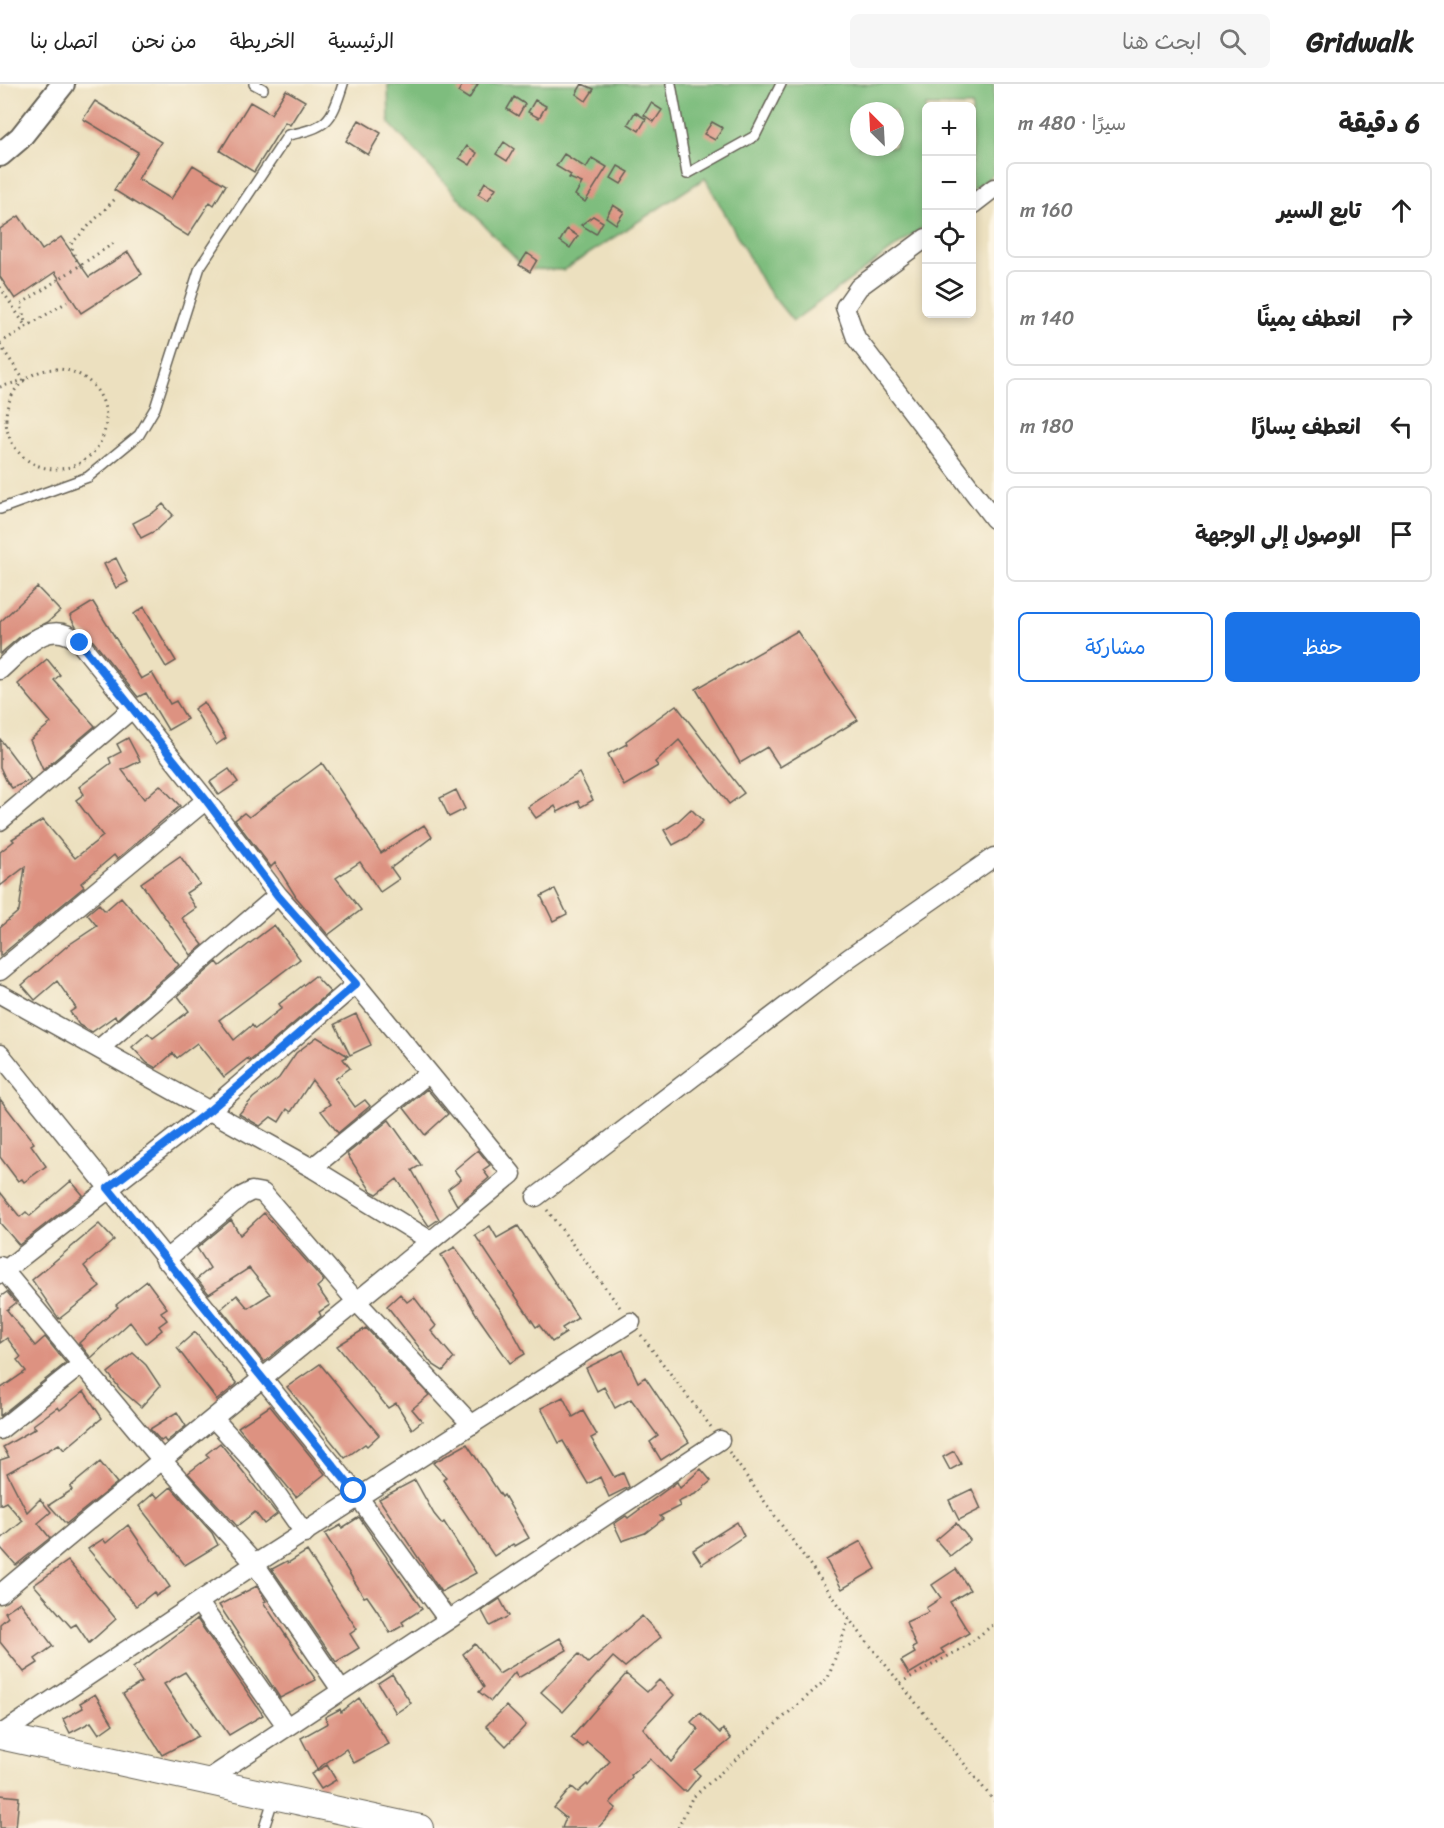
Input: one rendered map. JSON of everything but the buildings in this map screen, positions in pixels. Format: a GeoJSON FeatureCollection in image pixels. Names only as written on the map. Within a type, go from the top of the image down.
{"type":"FeatureCollection","features":[{"type":"Feature","properties":{"kind":"main road"},"geometry":{"type":"LineString","coordinates":[[0,1736],[420,1828]]}},
{"type":"Feature","properties":{"kind":"street"},"geometry":{"type":"LineString","coordinates":[[0,155],[20,138],[63,84]]}},
{"type":"Feature","properties":{"kind":"street"},"geometry":{"type":"LineString","coordinates":[[976,202],[994,188]]}},
{"type":"Feature","properties":{"kind":"street"},"geometry":{"type":"LineString","coordinates":[[922,242],[859,287],[845,307],[856,338],[994,519]]}},
{"type":"Feature","properties":{"kind":"street"},"geometry":{"type":"LineString","coordinates":[[0,670],[42,633],[63,632],[80,643],[206,800],[278,896],[356,984],[512,1174],[214,1419],[161,1459],[0,1594]]}},
{"type":"Feature","properties":{"kind":"street"},"geometry":{"type":"LineString","coordinates":[[0,821],[132,709]]}},
{"type":"Feature","properties":{"kind":"street"},"geometry":{"type":"LineString","coordinates":[[0,971],[206,800]]}},
{"type":"Feature","properties":{"kind":"street"},"geometry":{"type":"LineString","coordinates":[[536,1197],[849,958],[994,856]]}},
{"type":"Feature","properties":{"kind":"street"},"geometry":{"type":"LineString","coordinates":[[100,1048],[278,896]]}},
{"type":"Feature","properties":{"kind":"street"},"geometry":{"type":"LineString","coordinates":[[341,1690],[255,1564],[161,1459],[1,1270],[210,1110],[356,984]]}},
{"type":"Feature","properties":{"kind":"street"},"geometry":{"type":"LineString","coordinates":[[0,994],[312,1168],[431,1241]]}},
{"type":"Feature","properties":{"kind":"street"},"geometry":{"type":"LineString","coordinates":[[0,1054],[262,1380],[360,1498],[448,1620]]}},
{"type":"Feature","properties":{"kind":"street"},"geometry":{"type":"LineString","coordinates":[[312,1168],[429,1073]]}},
{"type":"Feature","properties":{"kind":"street"},"geometry":{"type":"LineString","coordinates":[[165,1260],[242,1196],[257,1191],[268,1195],[357,1302],[472,1425]]}},
{"type":"Feature","properties":{"kind":"street"},"geometry":{"type":"LineString","coordinates":[[0,1736],[255,1564],[305,1534],[631,1322]]}},
{"type":"Feature","properties":{"kind":"street"},"geometry":{"type":"LineString","coordinates":[[0,1430],[81,1365]]}},
{"type":"Feature","properties":{"kind":"street"},"geometry":{"type":"LineString","coordinates":[[214,1419],[257,1466],[305,1534]]}},
{"type":"Feature","properties":{"kind":"street"},"geometry":{"type":"LineString","coordinates":[[207,1780],[720,1440]]}},
{"type":"Feature","properties":{"kind":"street"},"geometry":{"type":"LineString","coordinates":[[199,1603],[287,1727]]}},
{"type":"Feature","properties":{"kind":"lane"},"geometry":{"type":"LineString","coordinates":[[254,84],[263,89]]}},
{"type":"Feature","properties":{"kind":"lane"},"geometry":{"type":"LineString","coordinates":[[0,509],[88,477],[139,435],[155,408],[200,267],[288,135],[318,129],[335,112],[343,84]]}},
{"type":"Feature","properties":{"kind":"lane"},"geometry":{"type":"LineString","coordinates":[[671,84],[687,174],[755,136],[781,84]]}},
{"type":"Feature","properties":{"kind":"lane"},"geometry":{"type":"LineString","coordinates":[[264,1828],[274,1795]]}},
{"type":"Feature","properties":{"kind":"path"},"geometry":{"type":"LineString","coordinates":[[81,265],[75,258],[72,244],[116,198]]}},
{"type":"Feature","properties":{"kind":"path"},"geometry":{"type":"LineString","coordinates":[[26,327],[21,304],[114,243]]}},
{"type":"Feature","properties":{"kind":"path"},"geometry":{"type":"LineString","coordinates":[[0,287],[26,327]]}},
{"type":"Feature","properties":{"kind":"path"},"geometry":{"type":"LineString","coordinates":[[24,380],[0,344],[67,302]]}},
{"type":"Feature","properties":{"kind":"path"},"geometry":{"type":"LineString","coordinates":[[0,387],[24,380],[38,372],[55,369],[71,371],[86,379],[98,391],[105,414],[102,439],[93,453],[80,463],[65,469],[48,469],[32,464],[19,454],[10,441],[5,425],[6,408],[13,393],[24,380]]}},
{"type":"Feature","properties":{"kind":"path"},"geometry":{"type":"LineString","coordinates":[[536,1197],[720,1440],[849,1619],[994,1801]]}},
{"type":"Feature","properties":{"kind":"path"},"geometry":{"type":"LineString","coordinates":[[678,1828],[692,1798],[828,1678],[849,1619]]}},
{"type":"Feature","properties":{"kind":"path"},"geometry":{"type":"LineString","coordinates":[[900,1683],[966,1646],[994,1624]]}},
{"type":"Feature","properties":{"kind":"green space"},"geometry":{"type":"Polygon","coordinates":[[[388,84],[994,84],[994,174],[976,188],[976,102],[922,102],[922,228],[793,321],[766,288],[705,178],[564,270],[525,269],[389,123],[388,84]]]}},
{"type":"Feature","properties":{"kind":"route"},"geometry":{"type":"LineString","coordinates":[[80,643],[206,800],[278,896],[356,984],[210,1110],[108,1188],[354,1491]]}}]}
